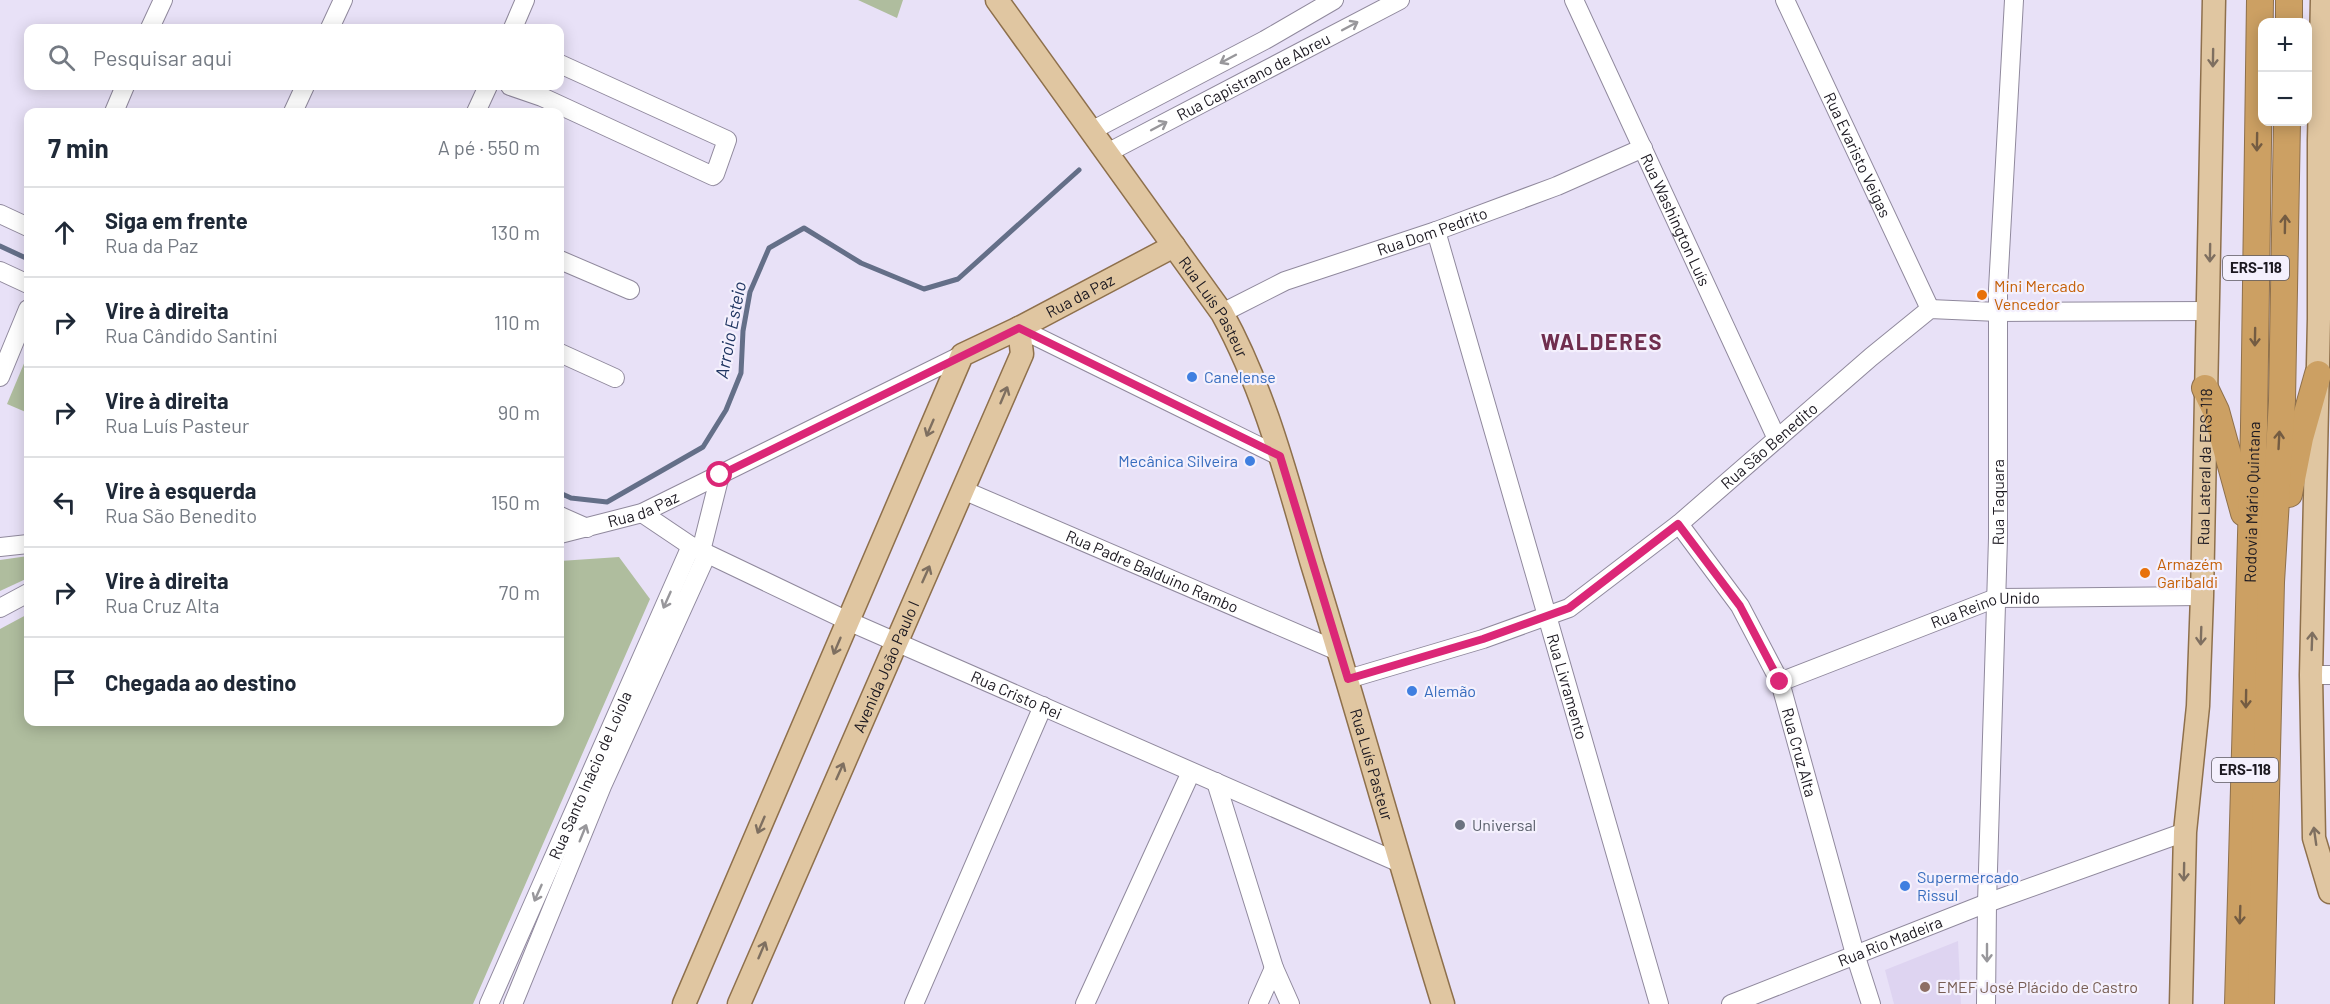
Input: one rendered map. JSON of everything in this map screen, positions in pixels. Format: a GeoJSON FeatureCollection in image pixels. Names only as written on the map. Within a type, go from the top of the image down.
{"type":"FeatureCollection","features":[{"type":"Feature","properties":{"kind":"highway","name":"Rodovia Mário Quintana"},"geometry":{"type":"LineString","coordinates":[[2238,1004],[2251,536],[2260,0]]}},
{"type":"Feature","properties":{"kind":"highway"},"geometry":{"type":"LineString","coordinates":[[2289,0],[2289,18]]}},
{"type":"Feature","properties":{"kind":"highway","name":"Rodovia Mário Quintana"},"geometry":{"type":"LineString","coordinates":[[2261,1004],[2271,582],[2282,401],[2287,126]]}},
{"type":"Feature","properties":{"kind":"highway"},"geometry":{"type":"LineString","coordinates":[[2271,582],[2301,438],[2318,374]]}},
{"type":"Feature","properties":{"kind":"highway"},"geometry":{"type":"LineString","coordinates":[[2205,388],[2216,411],[2251,536]]}},
{"type":"Feature","properties":{"kind":"main road","name":"Rua Luís Pasteur"},"geometry":{"type":"LineString","coordinates":[[997,0],[1222,313],[1241,347],[1256,383],[1280,456],[1443,1004]]}},
{"type":"Feature","properties":{"kind":"main road","name":"Rua Lateral da ERS-118"},"geometry":{"type":"LineString","coordinates":[[2181,1004],[2185,832],[2198,706],[2202,596],[2214,0]]}},
{"type":"Feature","properties":{"kind":"main road"},"geometry":{"type":"LineString","coordinates":[[2322,0],[2325,319],[2318,374],[2323,498],[2321,675],[2314,838],[2330,892]]}},
{"type":"Feature","properties":{"kind":"main road","name":"Rua da Paz"},"geometry":{"type":"LineString","coordinates":[[962,355],[1019,328],[1174,246]]}},
{"type":"Feature","properties":{"kind":"main road","name":"Avenida João Paulo I"},"geometry":{"type":"LineString","coordinates":[[739,1004],[1022,354],[1019,328]]}},
{"type":"Feature","properties":{"kind":"main road"},"geometry":{"type":"LineString","coordinates":[[684,1004],[962,355]]}},
{"type":"Feature","properties":{"kind":"street"},"geometry":{"type":"LineString","coordinates":[[152,24],[163,0]]}},
{"type":"Feature","properties":{"kind":"street"},"geometry":{"type":"LineString","coordinates":[[332,24],[343,0]]}},
{"type":"Feature","properties":{"kind":"street"},"geometry":{"type":"LineString","coordinates":[[515,24],[525,0]]}},
{"type":"Feature","properties":{"kind":"street","name":"Rua Capistrano de Abreu"},"geometry":{"type":"LineString","coordinates":[[1091,131],[1264,40],[1334,0]]}},
{"type":"Feature","properties":{"kind":"street","name":"Rua Capistrano de Abreu"},"geometry":{"type":"LineString","coordinates":[[1107,153],[1400,0]]}},
{"type":"Feature","properties":{"kind":"street","name":"Rua Washington Luís"},"geometry":{"type":"LineString","coordinates":[[1574,0],[1777,439]]}},
{"type":"Feature","properties":{"kind":"street","name":"Rua Evaristo Veigas"},"geometry":{"type":"LineString","coordinates":[[1785,0],[1930,309]]}},
{"type":"Feature","properties":{"kind":"street","name":"Rua Taquara"},"geometry":{"type":"LineString","coordinates":[[1986,1004],[1996,598],[1998,312],[2014,0]]}},
{"type":"Feature","properties":{"kind":"street"},"geometry":{"type":"LineString","coordinates":[[1264,40],[1278,64]]}},
{"type":"Feature","properties":{"kind":"street"},"geometry":{"type":"LineString","coordinates":[[544,91],[713,176],[715,174],[727,140],[564,66]]}},
{"type":"Feature","properties":{"kind":"street"},"geometry":{"type":"LineString","coordinates":[[116,108],[123,90]]}},
{"type":"Feature","properties":{"kind":"street"},"geometry":{"type":"LineString","coordinates":[[295,108],[303,90]]}},
{"type":"Feature","properties":{"kind":"street"},"geometry":{"type":"LineString","coordinates":[[478,108],[486,90]]}},
{"type":"Feature","properties":{"kind":"street","name":"Rua Dom Pedrito"},"geometry":{"type":"LineString","coordinates":[[1222,313],[1285,281],[1436,231],[1557,186],[1643,148]]}},
{"type":"Feature","properties":{"kind":"street"},"geometry":{"type":"LineString","coordinates":[[0,214],[24,225]]}},
{"type":"Feature","properties":{"kind":"street","name":"Rua Livramento"},"geometry":{"type":"LineString","coordinates":[[1436,231],[1659,1004]]}},
{"type":"Feature","properties":{"kind":"street"},"geometry":{"type":"LineString","coordinates":[[564,262],[630,290]]}},
{"type":"Feature","properties":{"kind":"street"},"geometry":{"type":"LineString","coordinates":[[0,271],[24,282]]}},
{"type":"Feature","properties":{"kind":"street"},"geometry":{"type":"LineString","coordinates":[[1930,309],[1998,312],[2209,311]]}},
{"type":"Feature","properties":{"kind":"street","name":"Rua São Benedito"},"geometry":{"type":"LineString","coordinates":[[1348,679],[1548,617],[1569,608],[1678,524],[1930,309]]}},
{"type":"Feature","properties":{"kind":"street"},"geometry":{"type":"LineString","coordinates":[[0,377],[24,319]]}},
{"type":"Feature","properties":{"kind":"street"},"geometry":{"type":"LineString","coordinates":[[1019,328],[1280,456]]}},
{"type":"Feature","properties":{"kind":"street"},"geometry":{"type":"LineString","coordinates":[[564,355],[615,378]]}},
{"type":"Feature","properties":{"kind":"street","name":"Rua da Paz"},"geometry":{"type":"LineString","coordinates":[[564,533],[642,513],[962,355]]}},
{"type":"Feature","properties":{"kind":"street"},"geometry":{"type":"LineString","coordinates":[[700,550],[720,475]]}},
{"type":"Feature","properties":{"kind":"street","name":"Rua Padre Balduino Rambo"},"geometry":{"type":"LineString","coordinates":[[963,490],[1340,652]]}},
{"type":"Feature","properties":{"kind":"street","name":"Rua Cristo Rei"},"geometry":{"type":"LineString","coordinates":[[642,513],[700,550],[848,621],[1400,863]]}},
{"type":"Feature","properties":{"kind":"street"},"geometry":{"type":"LineString","coordinates":[[564,518],[587,528]]}},
{"type":"Feature","properties":{"kind":"street","name":"Rua Cruz Alta"},"geometry":{"type":"LineString","coordinates":[[1678,524],[1740,606],[1780,682],[1871,1004]]}},
{"type":"Feature","properties":{"kind":"street"},"geometry":{"type":"LineString","coordinates":[[0,547],[24,544]]}},
{"type":"Feature","properties":{"kind":"street","name":"Rua Santo Inácio de Loiola"},"geometry":{"type":"LineString","coordinates":[[489,1004],[700,550]]}},
{"type":"Feature","properties":{"kind":"street","name":"Rua Santo Inácio de Loiola"},"geometry":{"type":"LineString","coordinates":[[513,1004],[700,550]]}},
{"type":"Feature","properties":{"kind":"street"},"geometry":{"type":"LineString","coordinates":[[0,608],[24,595]]}},
{"type":"Feature","properties":{"kind":"street","name":"Rua Reino Unido"},"geometry":{"type":"LineString","coordinates":[[1780,682],[1996,598],[2202,596]]}},
{"type":"Feature","properties":{"kind":"street"},"geometry":{"type":"LineString","coordinates":[[914,1004],[1042,706]]}},
{"type":"Feature","properties":{"kind":"street"},"geometry":{"type":"LineString","coordinates":[[1085,1004],[1191,772]]}},
{"type":"Feature","properties":{"kind":"street"},"geometry":{"type":"LineString","coordinates":[[1216,782],[1274,968],[1290,1004]]}},
{"type":"Feature","properties":{"kind":"street","name":"Rua Rio Madeira"},"geometry":{"type":"LineString","coordinates":[[1731,1004],[1987,903],[2185,832]]}},
{"type":"Feature","properties":{"kind":"street"},"geometry":{"type":"LineString","coordinates":[[1258,1004],[1274,968]]}},
{"type":"Feature","properties":{"kind":"shaded area","name":"EMEF José Plácido de Castro"},"geometry":{"type":"Polygon","coordinates":[[[1958,941],[1961,1004],[1894,1004],[1885,970],[1958,941]]]}},
{"type":"Feature","properties":{"kind":"green space"},"geometry":{"type":"Polygon","coordinates":[[[858,0],[903,0],[897,18],[858,0]]]}},
{"type":"Feature","properties":{"kind":"green space"},"geometry":{"type":"Polygon","coordinates":[[[24,364],[24,411],[7,404],[24,364]]]}},
{"type":"Feature","properties":{"kind":"green space"},"geometry":{"type":"Polygon","coordinates":[[[24,557],[24,580],[0,591],[0,560],[24,557]]]}},
{"type":"Feature","properties":{"kind":"green space"},"geometry":{"type":"Polygon","coordinates":[[[619,557],[650,599],[473,1004],[0,1004],[0,629],[24,616],[24,726],[564,726],[564,561],[619,557]]]}},
{"type":"Feature","properties":{"kind":"waterway","name":"Arroio Esteio"},"geometry":{"type":"LineString","coordinates":[[564,495],[571,498],[607,502],[703,447],[726,410],[741,373],[743,331],[750,292],[769,248],[804,228],[861,263],[924,289],[958,279],[1079,170]]}},
{"type":"Feature","properties":{"kind":"waterway","name":"Arroio Esteio"},"geometry":{"type":"LineString","coordinates":[[0,246],[24,257]]}},
{"type":"Feature","properties":{"kind":"place","name":"Mini Mercado Vencedor"},"geometry":{"type":"Point","coordinates":[1982,295]}},
{"type":"Feature","properties":{"kind":"place","name":"Canelense"},"geometry":{"type":"Point","coordinates":[1192,377]}},
{"type":"Feature","properties":{"kind":"place","name":"Mecânica Silveira"},"geometry":{"type":"Point","coordinates":[1250,461]}},
{"type":"Feature","properties":{"kind":"place","name":"Armazém Garibaldi"},"geometry":{"type":"Point","coordinates":[2145,573]}},
{"type":"Feature","properties":{"kind":"place","name":"Alemão"},"geometry":{"type":"Point","coordinates":[1412,691]}},
{"type":"Feature","properties":{"kind":"place","name":"Universal"},"geometry":{"type":"Point","coordinates":[1460,825]}},
{"type":"Feature","properties":{"kind":"place","name":"Supermercado Rissul"},"geometry":{"type":"Point","coordinates":[1905,886]}},
{"type":"Feature","properties":{"kind":"place","name":"EMEF José Plácido de Castro"},"geometry":{"type":"Point","coordinates":[1925,987]}},
{"type":"Feature","properties":{"kind":"district","name":"WALDERES"},"geometry":{"type":"Point","coordinates":[1602,342]}},
{"type":"Feature","properties":{"kind":"route"},"geometry":{"type":"LineString","coordinates":[[720,475],[1019,328],[1280,456],[1348,679],[1483,639],[1569,608],[1678,524],[1740,606],[1780,682]]}}]}
